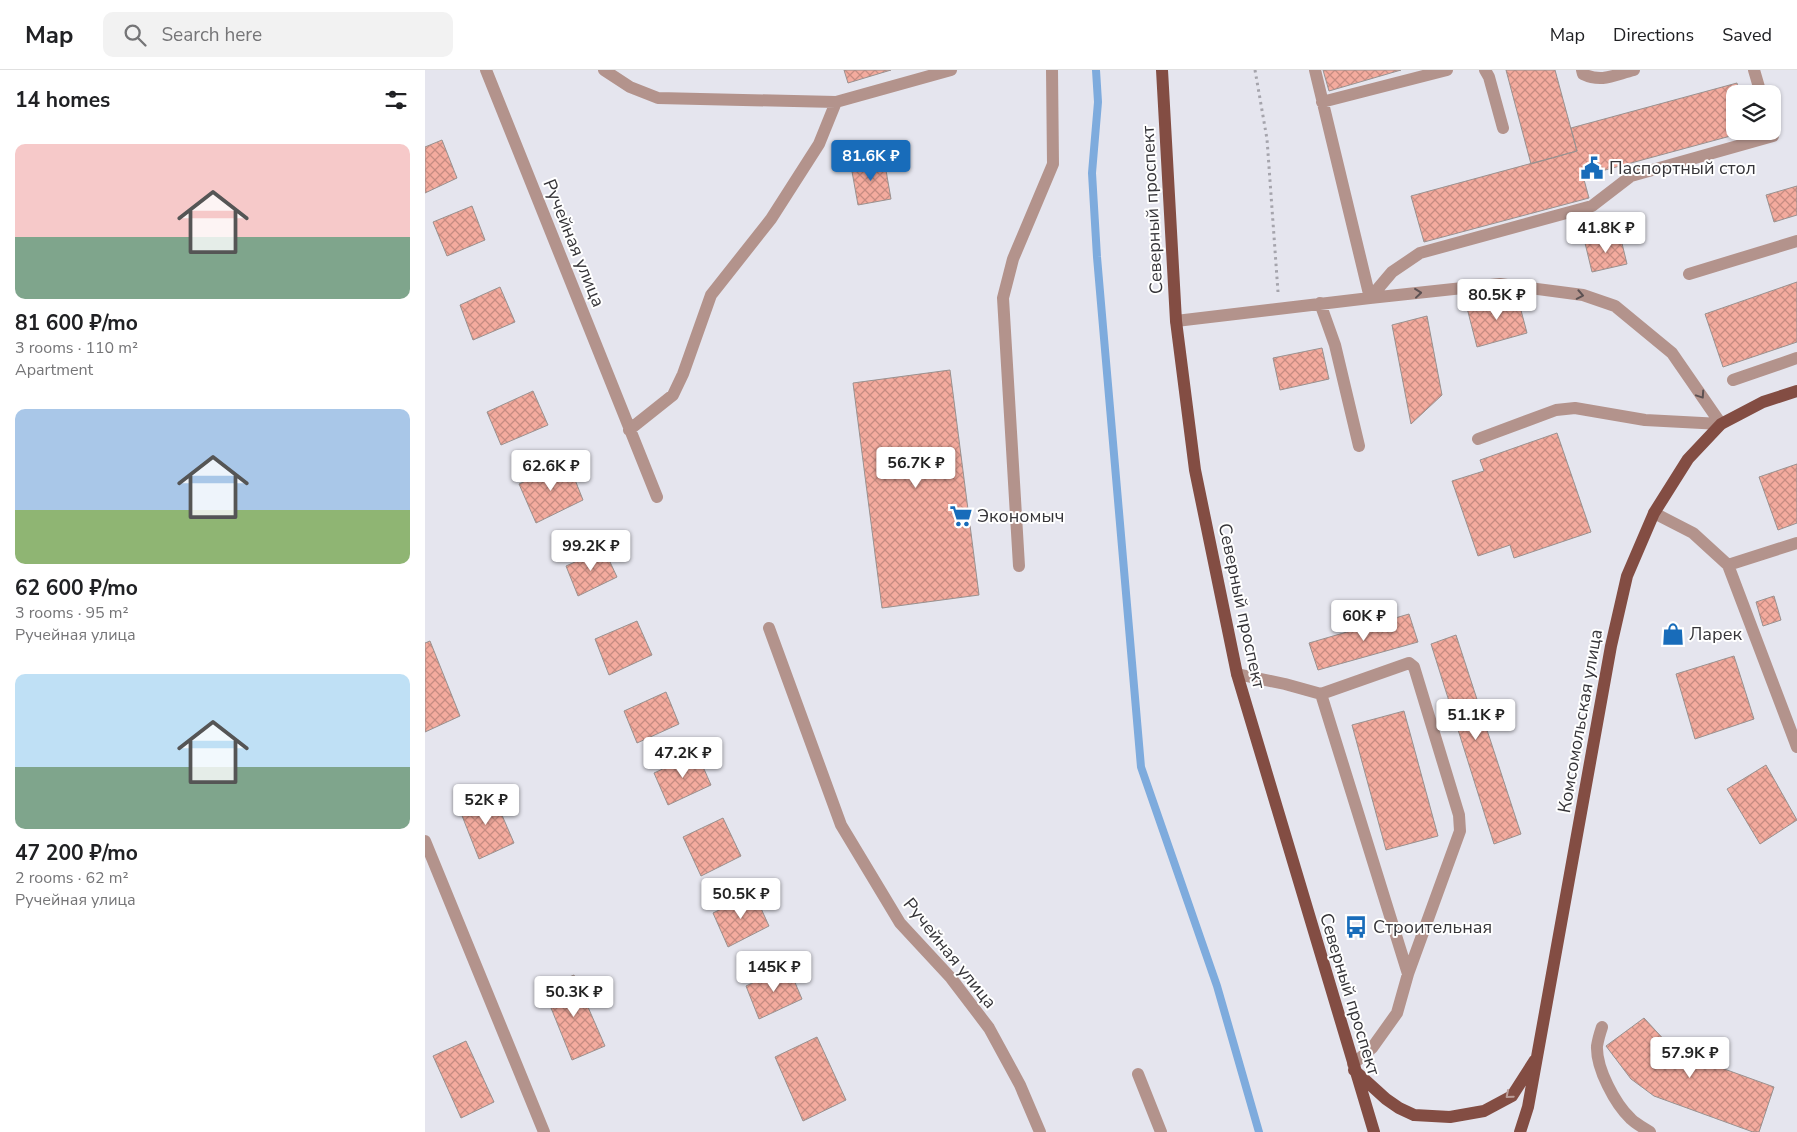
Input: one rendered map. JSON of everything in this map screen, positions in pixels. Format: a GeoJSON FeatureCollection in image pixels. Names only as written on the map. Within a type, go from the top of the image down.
{"type":"FeatureCollection","features":[{"type":"Feature","properties":{"kind":"main road","name":"Северный проспект"},"geometry":{"type":"LineString","coordinates":[[1162,70],[1176,321],[1195,470],[1237,674],[1374,1132]]}},
{"type":"Feature","properties":{"kind":"main road","name":"Комсомольская улица"},"geometry":{"type":"LineString","coordinates":[[1520,1132],[1528,1107],[1613,637],[1627,576],[1654,513],[1688,459],[1721,424],[1763,402],[1797,391]]}},
{"type":"Feature","properties":{"kind":"main road"},"geometry":{"type":"LineString","coordinates":[[1354,1067],[1399,1108],[1414,1115],[1450,1117],[1484,1112],[1512,1096],[1537,1056]]}},
{"type":"Feature","properties":{"kind":"street","name":"Ручейная улица"},"geometry":{"type":"LineString","coordinates":[[486,70],[657,497]]}},
{"type":"Feature","properties":{"kind":"street"},"geometry":{"type":"LineString","coordinates":[[604,70],[630,87],[658,98],[836,102],[951,70]]}},
{"type":"Feature","properties":{"kind":"street"},"geometry":{"type":"LineString","coordinates":[[1019,566],[1003,298],[1013,259],[1053,164],[1052,70]]}},
{"type":"Feature","properties":{"kind":"street"},"geometry":{"type":"LineString","coordinates":[[1315,70],[1370,298]]}},
{"type":"Feature","properties":{"kind":"street"},"geometry":{"type":"LineString","coordinates":[[1322,102],[1447,70]]}},
{"type":"Feature","properties":{"kind":"street"},"geometry":{"type":"LineString","coordinates":[[1485,70],[1489,77],[1503,128]]}},
{"type":"Feature","properties":{"kind":"street"},"geometry":{"type":"LineString","coordinates":[[1582,70],[1583,74],[1593,79],[1600,79],[1634,70]]}},
{"type":"Feature","properties":{"kind":"street"},"geometry":{"type":"LineString","coordinates":[[1754,70],[1758,85]]}},
{"type":"Feature","properties":{"kind":"street"},"geometry":{"type":"LineString","coordinates":[[629,430],[673,395],[683,374],[711,295],[771,219],[819,144],[836,102]]}},
{"type":"Feature","properties":{"kind":"street"},"geometry":{"type":"LineString","coordinates":[[1370,298],[1392,272],[1420,252],[1592,206],[1631,176],[1759,140]]}},
{"type":"Feature","properties":{"kind":"street"},"geometry":{"type":"LineString","coordinates":[[1689,274],[1797,241]]}},
{"type":"Feature","properties":{"kind":"street"},"geometry":{"type":"LineString","coordinates":[[1176,321],[1279,307],[1500,284],[1583,295],[1615,306],[1672,353],[1721,424]]}},
{"type":"Feature","properties":{"kind":"street"},"geometry":{"type":"LineString","coordinates":[[1320,303],[1335,345],[1359,446]]}},
{"type":"Feature","properties":{"kind":"street"},"geometry":{"type":"LineString","coordinates":[[1733,380],[1797,358]]}},
{"type":"Feature","properties":{"kind":"street"},"geometry":{"type":"LineString","coordinates":[[1478,439],[1557,410],[1575,408],[1645,420],[1721,424]]}},
{"type":"Feature","properties":{"kind":"street"},"geometry":{"type":"LineString","coordinates":[[1654,513],[1693,533],[1728,565],[1797,747]]}},
{"type":"Feature","properties":{"kind":"street"},"geometry":{"type":"LineString","coordinates":[[1728,565],[1797,544]]}},
{"type":"Feature","properties":{"kind":"street","name":"Ручейная улица"},"geometry":{"type":"LineString","coordinates":[[769,628],[841,824],[899,922],[951,978],[989,1028],[1020,1085],[1040,1132]]}},
{"type":"Feature","properties":{"kind":"street"},"geometry":{"type":"LineString","coordinates":[[1237,674],[1321,694],[1409,664],[1414,667],[1459,815],[1460,831],[1408,974],[1397,1013],[1373,1048],[1354,1067]]}},
{"type":"Feature","properties":{"kind":"street"},"geometry":{"type":"LineString","coordinates":[[1321,694],[1408,974]]}},
{"type":"Feature","properties":{"kind":"street"},"geometry":{"type":"LineString","coordinates":[[425,841],[544,1132]]}},
{"type":"Feature","properties":{"kind":"street"},"geometry":{"type":"LineString","coordinates":[[1602,1027],[1597,1047],[1600,1066],[1609,1087],[1617,1103],[1631,1120],[1650,1132]]}},
{"type":"Feature","properties":{"kind":"street"},"geometry":{"type":"LineString","coordinates":[[1138,1074],[1161,1132]]}},
{"type":"Feature","properties":{"kind":"path"},"geometry":{"type":"LineString","coordinates":[[1255,70],[1267,139],[1279,307]]}},
{"type":"Feature","properties":{"kind":"building"},"geometry":{"type":"Polygon","coordinates":[[[844,70],[891,70],[848,83],[844,70]]]}},
{"type":"Feature","properties":{"kind":"building"},"geometry":{"type":"Polygon","coordinates":[[[1323,70],[1401,70],[1329,91],[1323,70]]]}},
{"type":"Feature","properties":{"kind":"building"},"geometry":{"type":"Polygon","coordinates":[[[1506,70],[1555,70],[1577,151],[1531,164],[1506,70]]]}},
{"type":"Feature","properties":{"kind":"building"},"geometry":{"type":"Polygon","coordinates":[[[1726,86],[1726,137],[1583,176],[1589,198],[1424,242],[1411,196],[1577,151],[1571,128],[1726,86]]]}},
{"type":"Feature","properties":{"kind":"building"},"geometry":{"type":"Polygon","coordinates":[[[442,140],[457,178],[425,193],[425,147],[442,140]]]}},
{"type":"Feature","properties":{"kind":"building"},"geometry":{"type":"Polygon","coordinates":[[[884,159],[891,199],[858,205],[851,166],[884,159]]]}},
{"type":"Feature","properties":{"kind":"building"},"geometry":{"type":"Polygon","coordinates":[[[1797,186],[1797,215],[1774,222],[1766,195],[1797,186]]]}},
{"type":"Feature","properties":{"kind":"building"},"geometry":{"type":"Polygon","coordinates":[[[472,206],[485,240],[447,256],[433,222],[472,206]]]}},
{"type":"Feature","properties":{"kind":"building"},"geometry":{"type":"Polygon","coordinates":[[[1620,235],[1627,264],[1592,272],[1585,243],[1620,235]]]}},
{"type":"Feature","properties":{"kind":"building"},"geometry":{"type":"Polygon","coordinates":[[[1797,282],[1797,342],[1723,367],[1705,314],[1797,282]]]}},
{"type":"Feature","properties":{"kind":"building"},"geometry":{"type":"Polygon","coordinates":[[[500,287],[515,322],[473,340],[460,305],[500,287]]]}},
{"type":"Feature","properties":{"kind":"building"},"geometry":{"type":"Polygon","coordinates":[[[1517,295],[1527,333],[1477,347],[1467,308],[1517,295]]]}},
{"type":"Feature","properties":{"kind":"building"},"geometry":{"type":"Polygon","coordinates":[[[1427,316],[1442,395],[1411,424],[1392,325],[1427,316]]]}},
{"type":"Feature","properties":{"kind":"building"},"geometry":{"type":"Polygon","coordinates":[[[1322,348],[1329,379],[1280,390],[1273,358],[1322,348]]]}},
{"type":"Feature","properties":{"kind":"building"},"geometry":{"type":"Polygon","coordinates":[[[950,370],[979,595],[882,608],[853,383],[950,370]]]}},
{"type":"Feature","properties":{"kind":"building"},"geometry":{"type":"Polygon","coordinates":[[[533,391],[548,425],[501,445],[487,412],[533,391]]]}},
{"type":"Feature","properties":{"kind":"building"},"geometry":{"type":"Polygon","coordinates":[[[1557,433],[1591,532],[1514,558],[1510,545],[1478,556],[1452,481],[1484,471],[1480,460],[1557,433]]]}},
{"type":"Feature","properties":{"kind":"building"},"geometry":{"type":"Polygon","coordinates":[[[568,462],[583,500],[536,523],[519,484],[568,462]]]}},
{"type":"Feature","properties":{"kind":"building"},"geometry":{"type":"Polygon","coordinates":[[[1797,464],[1797,523],[1778,530],[1759,477],[1797,464]]]}},
{"type":"Feature","properties":{"kind":"building"},"geometry":{"type":"Polygon","coordinates":[[[604,549],[617,577],[578,596],[566,566],[604,549]]]}},
{"type":"Feature","properties":{"kind":"building"},"geometry":{"type":"Polygon","coordinates":[[[1774,596],[1781,620],[1763,626],[1756,602],[1774,596]]]}},
{"type":"Feature","properties":{"kind":"building"},"geometry":{"type":"Polygon","coordinates":[[[1409,614],[1418,642],[1318,670],[1309,643],[1409,614]]]}},
{"type":"Feature","properties":{"kind":"building"},"geometry":{"type":"Polygon","coordinates":[[[637,621],[652,655],[609,675],[595,639],[637,621]]]}},
{"type":"Feature","properties":{"kind":"building"},"geometry":{"type":"Polygon","coordinates":[[[1456,635],[1521,834],[1494,844],[1431,644],[1456,635]]]}},
{"type":"Feature","properties":{"kind":"building"},"geometry":{"type":"Polygon","coordinates":[[[430,641],[460,716],[425,732],[425,643],[430,641]]]}},
{"type":"Feature","properties":{"kind":"building"},"geometry":{"type":"Polygon","coordinates":[[[1734,656],[1754,719],[1695,739],[1676,674],[1734,656]]]}},
{"type":"Feature","properties":{"kind":"building"},"geometry":{"type":"Polygon","coordinates":[[[666,692],[679,724],[637,743],[624,711],[666,692]]]}},
{"type":"Feature","properties":{"kind":"building"},"geometry":{"type":"Polygon","coordinates":[[[1404,711],[1438,836],[1386,850],[1352,725],[1404,711]]]}},
{"type":"Feature","properties":{"kind":"building"},"geometry":{"type":"Polygon","coordinates":[[[697,753],[711,785],[668,805],[654,773],[697,753]]]}},
{"type":"Feature","properties":{"kind":"building"},"geometry":{"type":"Polygon","coordinates":[[[1766,765],[1797,820],[1760,844],[1727,789],[1766,765]]]}},
{"type":"Feature","properties":{"kind":"building"},"geometry":{"type":"Polygon","coordinates":[[[492,792],[514,843],[479,859],[459,808],[492,792]]]}},
{"type":"Feature","properties":{"kind":"building"},"geometry":{"type":"Polygon","coordinates":[[[723,818],[741,856],[701,876],[683,837],[723,818]]]}},
{"type":"Feature","properties":{"kind":"building"},"geometry":{"type":"Polygon","coordinates":[[[754,893],[769,926],[728,947],[713,913],[754,893]]]}},
{"type":"Feature","properties":{"kind":"building"},"geometry":{"type":"Polygon","coordinates":[[[788,966],[802,999],[759,1019],[746,986],[788,966]]]}},
{"type":"Feature","properties":{"kind":"building"},"geometry":{"type":"Polygon","coordinates":[[[574,975],[605,1046],[572,1060],[543,988],[574,975]]]}},
{"type":"Feature","properties":{"kind":"building"},"geometry":{"type":"Polygon","coordinates":[[[1644,1018],[1668,1044],[1680,1053],[1774,1087],[1759,1132],[1753,1132],[1654,1096],[1631,1079],[1606,1046],[1644,1018]]]}},
{"type":"Feature","properties":{"kind":"building"},"geometry":{"type":"Polygon","coordinates":[[[817,1037],[846,1100],[803,1121],[775,1057],[817,1037]]]}},
{"type":"Feature","properties":{"kind":"building"},"geometry":{"type":"Polygon","coordinates":[[[466,1041],[494,1102],[461,1118],[433,1056],[466,1041]]]}},
{"type":"Feature","properties":{"kind":"waterway"},"geometry":{"type":"LineString","coordinates":[[1096,70],[1098,102],[1092,173],[1097,257],[1141,767],[1217,986],[1259,1132]]}},
{"type":"Feature","properties":{"kind":"place","name":"Паспортный стол"},"geometry":{"type":"Point","coordinates":[1592,168]}},
{"type":"Feature","properties":{"kind":"place","name":"Экономыч"},"geometry":{"type":"Point","coordinates":[961,516]}},
{"type":"Feature","properties":{"kind":"place","name":"Ларек"},"geometry":{"type":"Point","coordinates":[1673,634]}},
{"type":"Feature","properties":{"kind":"place","name":"Строительная"},"geometry":{"type":"Point","coordinates":[1356,927]}}]}
